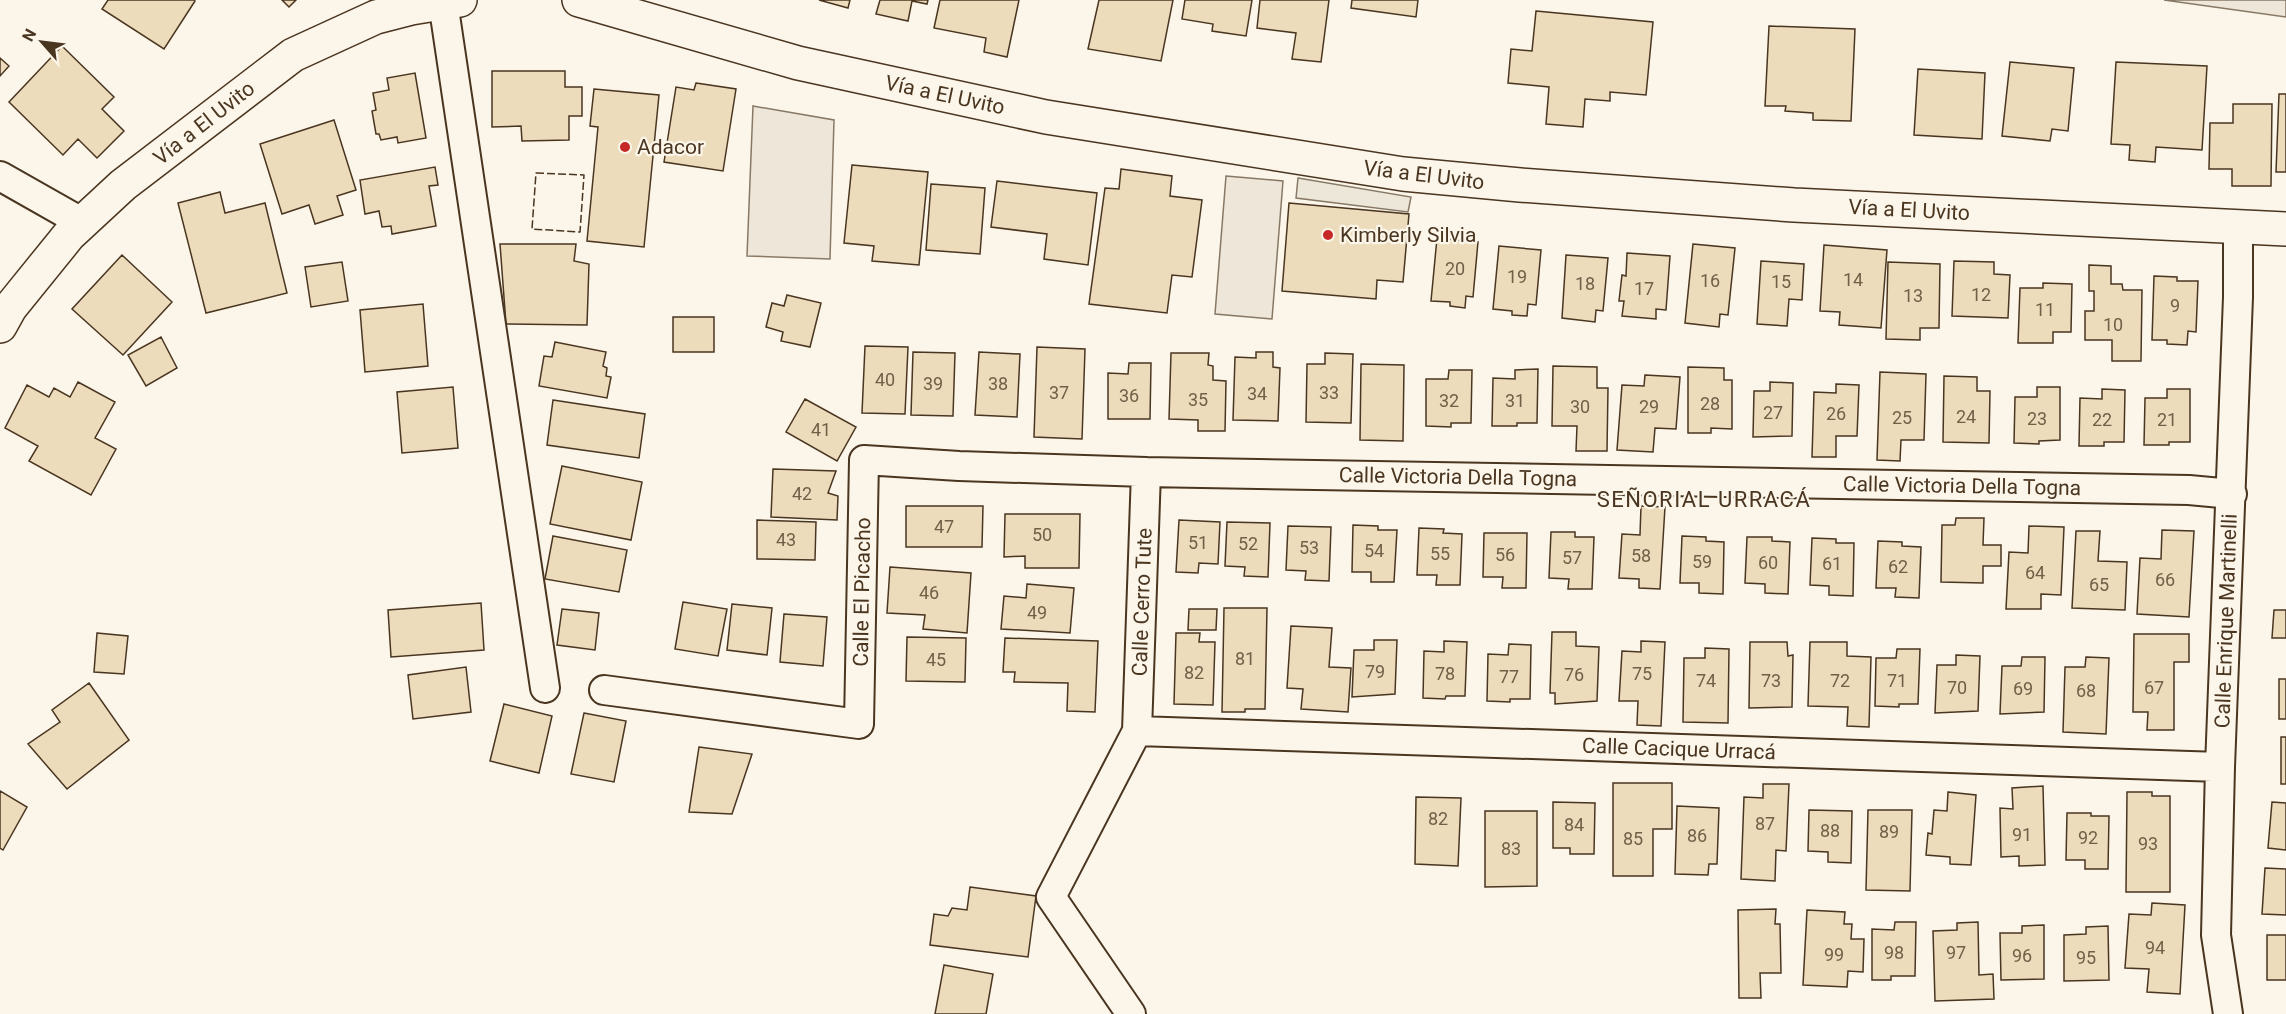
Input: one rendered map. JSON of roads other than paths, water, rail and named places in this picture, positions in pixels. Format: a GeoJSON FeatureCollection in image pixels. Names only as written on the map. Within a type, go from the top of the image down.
{"type":"FeatureCollection","features":[{"type":"Feature","properties":{"kind":"street","name":"Vía a El Uvito"},"geometry":{"type":"LineString","coordinates":[[579,0],[798,63],[1046,117],[1403,174],[1794,205],[2286,229]]}},
{"type":"Feature","properties":{"kind":"street","name":"Vía a El Uvito"},"geometry":{"type":"LineString","coordinates":[[0,326],[10,308],[69,235],[123,185],[293,55],[376,17],[452,1]]}},
{"type":"Feature","properties":{"kind":"street"},"geometry":{"type":"LineString","coordinates":[[452,1],[545,688]]}},
{"type":"Feature","properties":{"kind":"street"},"geometry":{"type":"LineString","coordinates":[[0,176],[82,223]]}},
{"type":"Feature","properties":{"kind":"street","name":"Calle Enrique Martinelli"},"geometry":{"type":"LineString","coordinates":[[2228,1014],[2216,935],[2220,767],[2232,494],[2238,227]]}},
{"type":"Feature","properties":{"kind":"street","name":"Calle Victoria Della Togna"},"geometry":{"type":"LineString","coordinates":[[864,460],[959,466],[1146,472],[2189,490],[2232,494]]}},
{"type":"Feature","properties":{"kind":"street","name":"Calle El Picacho"},"geometry":{"type":"LineString","coordinates":[[604,690],[859,724],[864,460]]}},
{"type":"Feature","properties":{"kind":"street","name":"Calle Cerro Tute"},"geometry":{"type":"LineString","coordinates":[[1137,732],[1146,472]]}},
{"type":"Feature","properties":{"kind":"street"},"geometry":{"type":"LineString","coordinates":[[1131,1014],[1052,897],[1137,732]]}},
{"type":"Feature","properties":{"kind":"street","name":"Calle Cacique Urracá"},"geometry":{"type":"LineString","coordinates":[[1137,732],[2220,767]]}},
{"type":"Feature","properties":{"kind":"place","name":"Adacor"},"geometry":{"type":"Point","coordinates":[625,147]}},
{"type":"Feature","properties":{"kind":"place","name":"Kimberly Silvia"},"geometry":{"type":"Point","coordinates":[1328,235]}},
{"type":"Feature","properties":{"kind":"district","name":"SEÑORIAL URRACÁ"},"geometry":{"type":"Point","coordinates":[1704,499]}}]}
